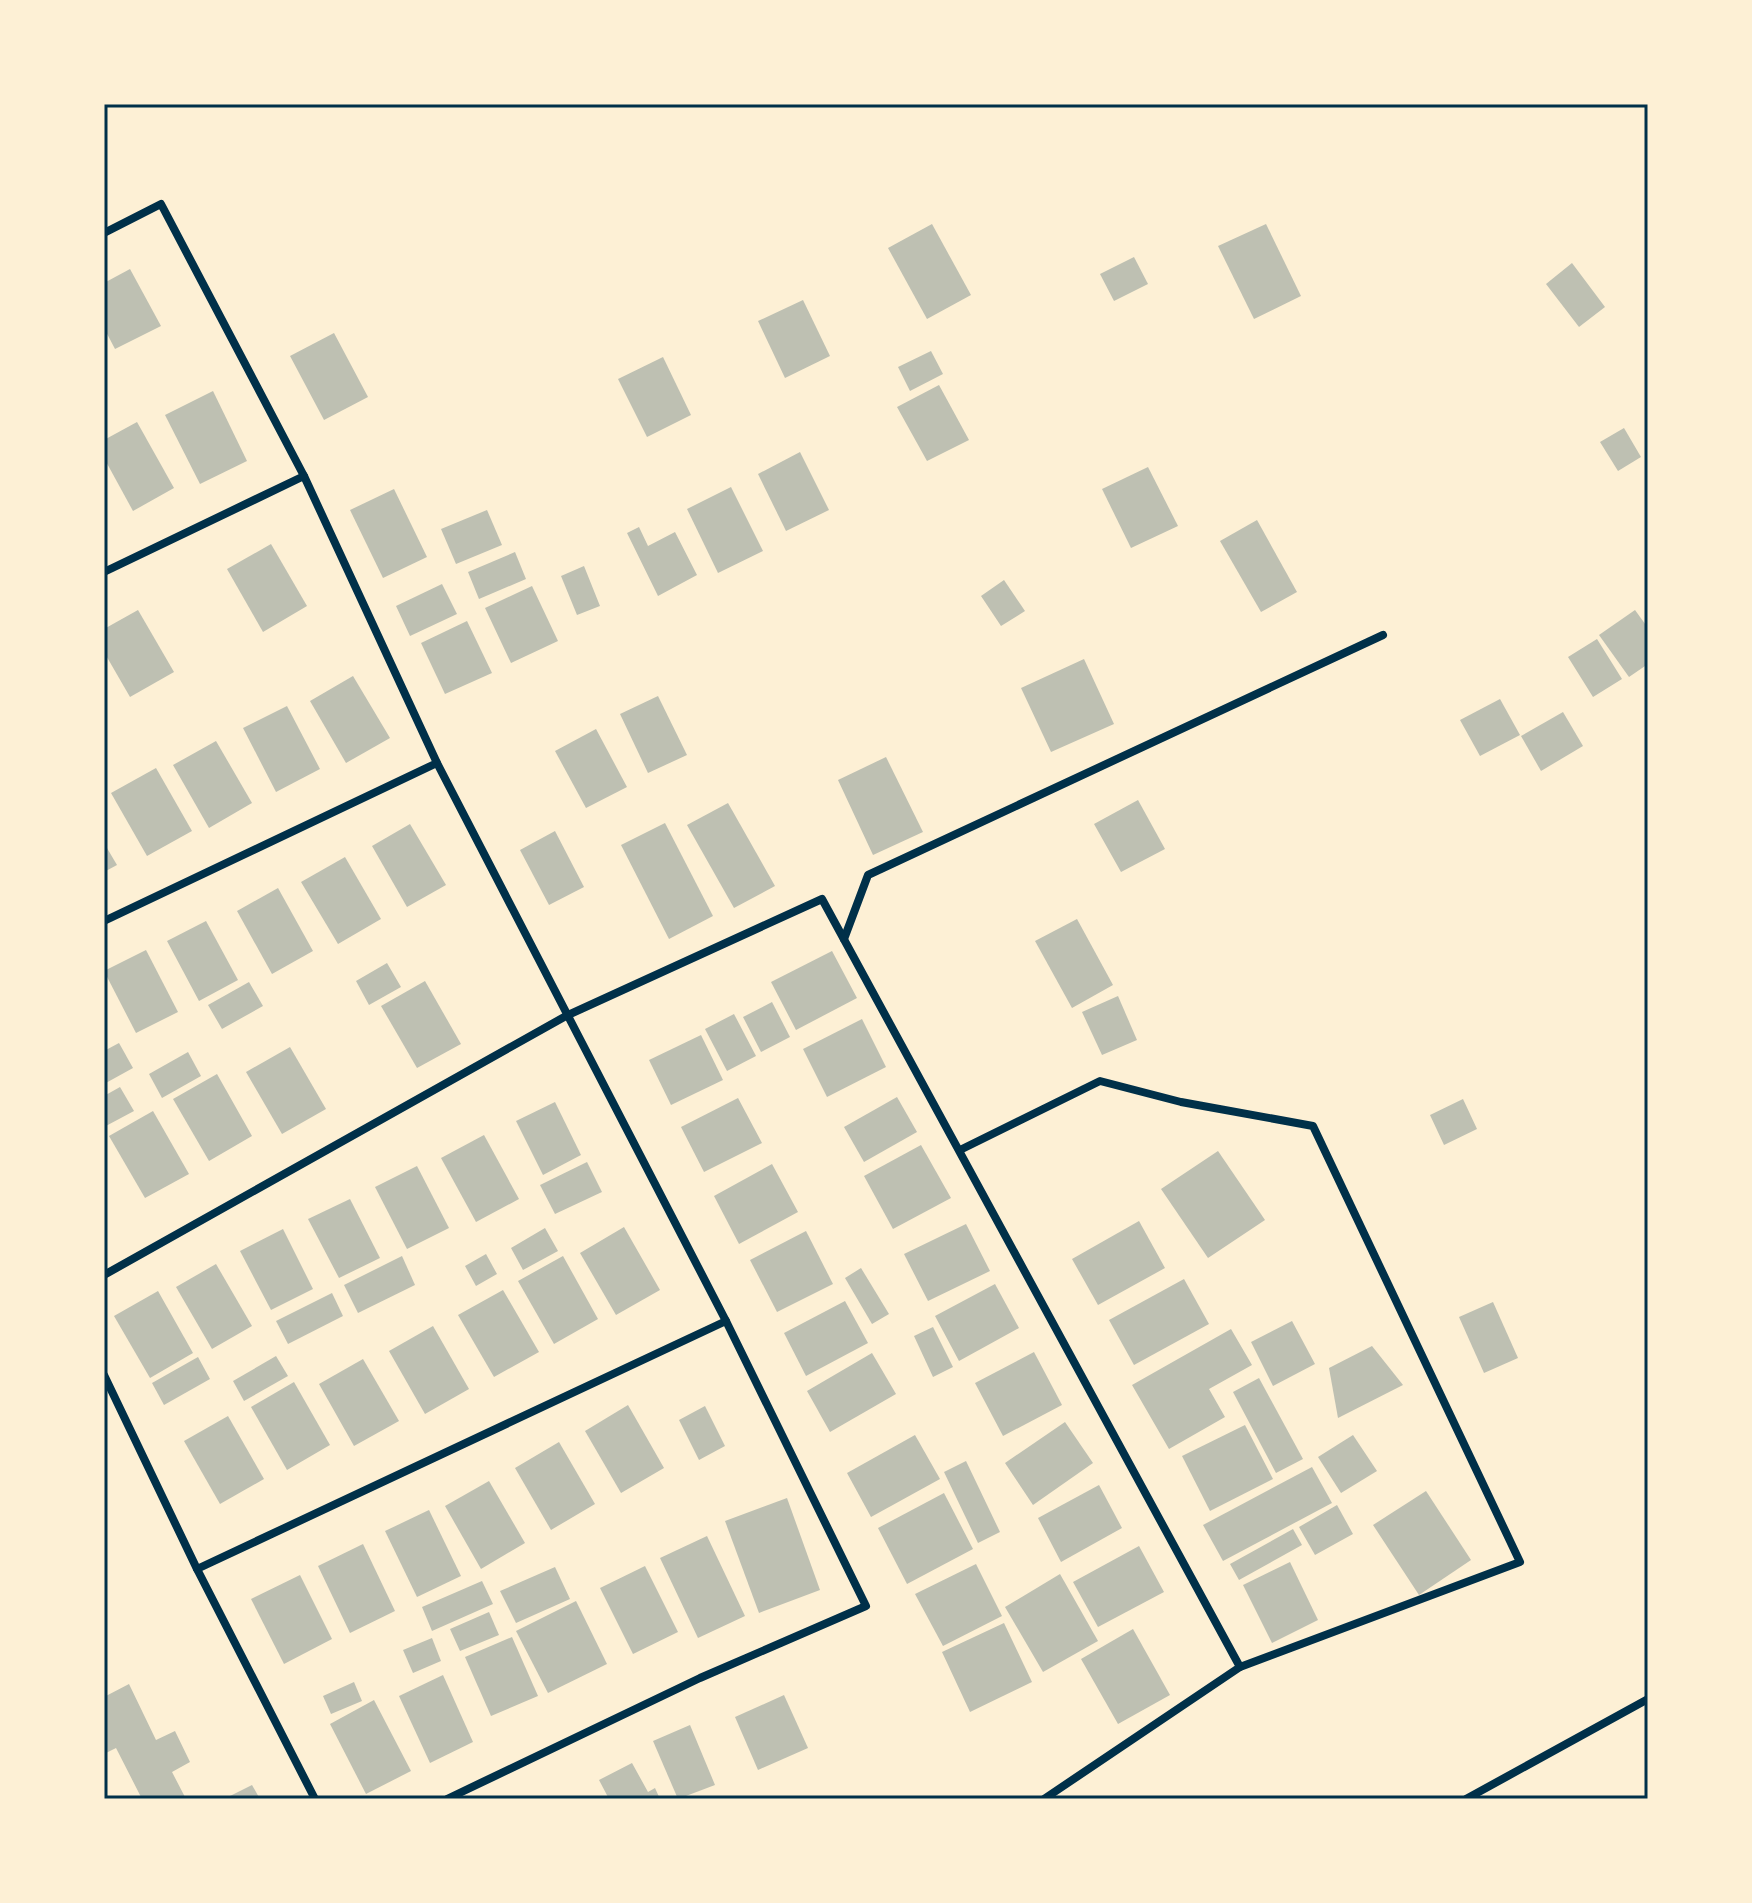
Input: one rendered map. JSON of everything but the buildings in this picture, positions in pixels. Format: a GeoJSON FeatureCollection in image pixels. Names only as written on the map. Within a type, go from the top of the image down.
{"type":"FeatureCollection","features":[{"type":"Feature","properties":{"kind":"street"},"geometry":{"type":"LineString","coordinates":[[104,233],[161,204],[304,476],[437,763],[726,1321],[866,1606],[700,1678],[447,1799]]}},
{"type":"Feature","properties":{"kind":"street"},"geometry":{"type":"LineString","coordinates":[[104,572],[304,476]]}},
{"type":"Feature","properties":{"kind":"street"},"geometry":{"type":"LineString","coordinates":[[844,939],[868,875],[1383,635]]}},
{"type":"Feature","properties":{"kind":"street"},"geometry":{"type":"LineString","coordinates":[[104,921],[437,763]]}},
{"type":"Feature","properties":{"kind":"street"},"geometry":{"type":"LineString","coordinates":[[104,1275],[566,1016],[822,899],[1240,1667]]}},
{"type":"Feature","properties":{"kind":"street"},"geometry":{"type":"LineString","coordinates":[[960,1150],[1100,1081],[1181,1102],[1313,1126],[1520,1562],[1240,1667],[1044,1799]]}},
{"type":"Feature","properties":{"kind":"street"},"geometry":{"type":"LineString","coordinates":[[197,1569],[726,1321]]}},
{"type":"Feature","properties":{"kind":"street"},"geometry":{"type":"LineString","coordinates":[[104,1375],[197,1569],[315,1799]]}},
{"type":"Feature","properties":{"kind":"street"},"geometry":{"type":"LineString","coordinates":[[1466,1799],[1648,1699]]}}]}
